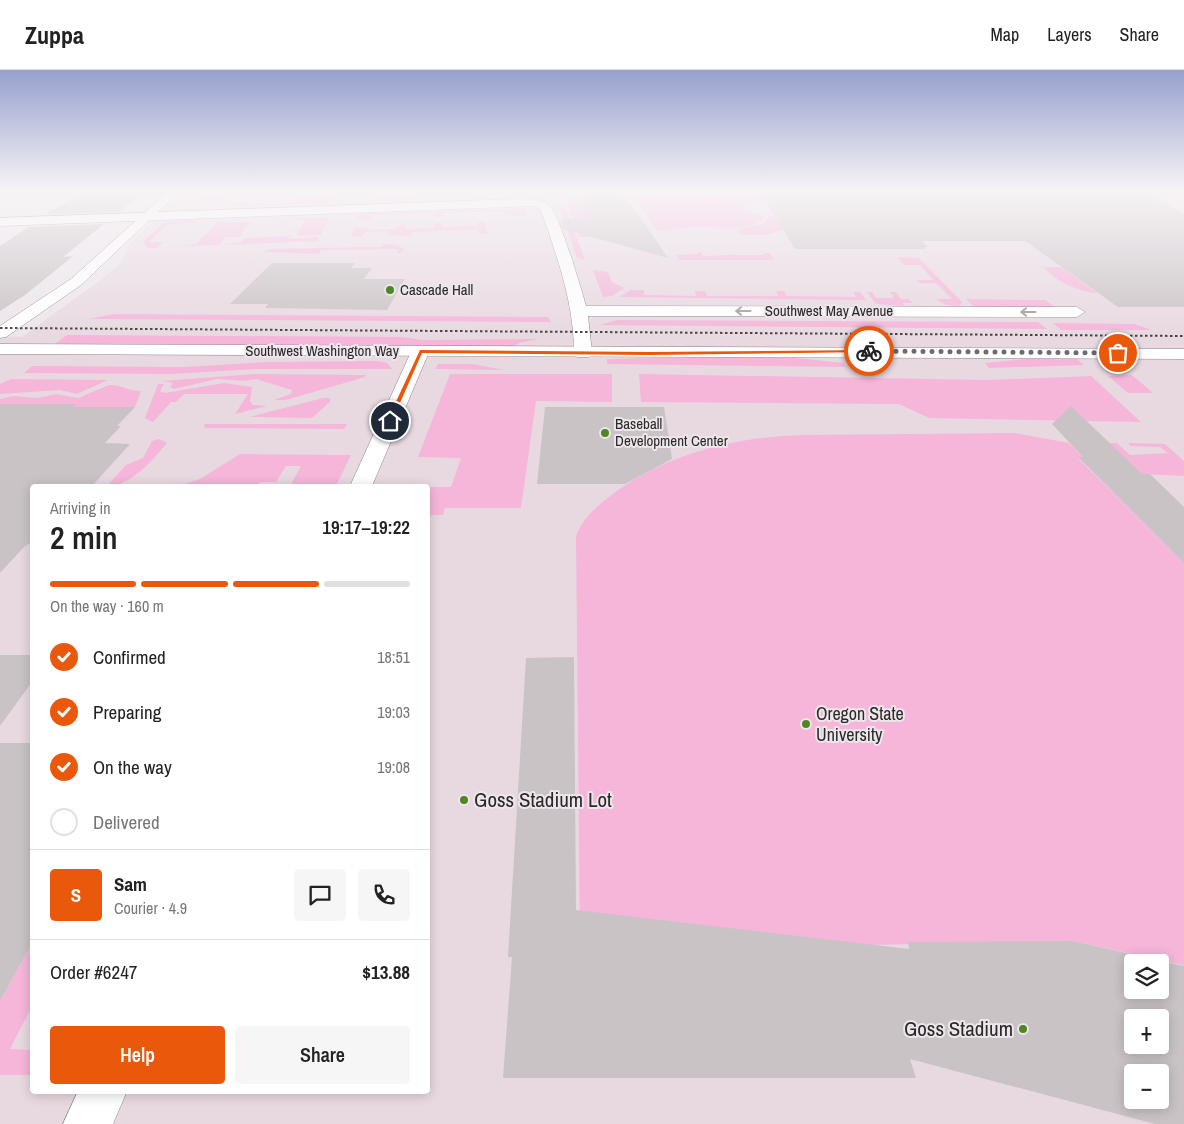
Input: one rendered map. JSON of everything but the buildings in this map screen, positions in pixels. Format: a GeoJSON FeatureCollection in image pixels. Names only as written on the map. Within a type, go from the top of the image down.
{"type":"FeatureCollection","features":[{"type":"Feature","properties":{"kind":"street"},"geometry":{"type":"LineString","coordinates":[[0,333],[76,282],[124,238]]}},
{"type":"Feature","properties":{"kind":"street"},"geometry":{"type":"LineString","coordinates":[[556,238],[581,311],[583,353]]}},
{"type":"Feature","properties":{"kind":"street","name":"Southwest May Avenue"},"geometry":{"type":"LineString","coordinates":[[581,311],[1077,312]]}},
{"type":"Feature","properties":{"kind":"street","name":"Southwest Washington Way"},"geometry":{"type":"LineString","coordinates":[[0,349],[583,353],[795,351],[1184,354]]}},
{"type":"Feature","properties":{"kind":"street"},"geometry":{"type":"LineString","coordinates":[[362,484],[420,352]]}},
{"type":"Feature","properties":{"kind":"street"},"geometry":{"type":"LineString","coordinates":[[88,1124],[102,1094]]}},
{"type":"Feature","properties":{"kind":"shaded area","name":"Oregon State University"},"geometry":{"type":"Polygon","coordinates":[[[135,238],[1184,238],[1184,1124],[0,1124],[0,336],[22,337],[121,263],[129,244],[135,238]]]}},
{"type":"Feature","properties":{"kind":"shaded area"},"geometry":{"type":"Polygon","coordinates":[[[147,238],[153,238],[149,242],[163,242],[156,248],[148,248],[143,242],[147,238]]]}},
{"type":"Feature","properties":{"kind":"shaded area"},"geometry":{"type":"Polygon","coordinates":[[[202,238],[224,238],[219,245],[181,246],[197,244],[202,238]]]}},
{"type":"Feature","properties":{"kind":"shaded area"},"geometry":{"type":"Polygon","coordinates":[[[245,238],[319,238],[318,241],[224,245],[241,242],[245,238]]]}},
{"type":"Feature","properties":{"kind":"shaded area"},"geometry":{"type":"Polygon","coordinates":[[[570,238],[577,238],[585,260],[577,258],[570,238]]]}},
{"type":"Feature","properties":{"kind":"shaded area"},"geometry":{"type":"Polygon","coordinates":[[[383,244],[397,245],[404,249],[401,253],[397,253],[399,249],[322,250],[318,254],[264,252],[270,249],[382,247],[383,244]]]}},
{"type":"Feature","properties":{"kind":"shaded area"},"geometry":{"type":"Polygon","coordinates":[[[698,252],[701,252],[702,256],[730,255],[729,253],[733,255],[765,255],[764,253],[770,253],[774,260],[679,260],[677,255],[698,254],[698,252]]]}},
{"type":"Feature","properties":{"kind":"shaded area"},"geometry":{"type":"Polygon","coordinates":[[[897,257],[919,258],[962,302],[960,306],[947,305],[935,299],[952,299],[936,283],[920,283],[917,280],[933,280],[920,265],[904,265],[897,257]]]}},
{"type":"Feature","properties":{"kind":"shaded area"},"geometry":{"type":"Polygon","coordinates":[[[1043,267],[1061,267],[1097,293],[1068,285],[1054,277],[1043,267]]]}},
{"type":"Feature","properties":{"kind":"shaded area"},"geometry":{"type":"Polygon","coordinates":[[[593,270],[608,272],[612,282],[624,288],[612,296],[603,297],[593,270]]]}},
{"type":"Feature","properties":{"kind":"shaded area"},"geometry":{"type":"Polygon","coordinates":[[[630,290],[644,290],[644,295],[696,296],[695,291],[705,291],[707,296],[778,296],[776,291],[784,291],[787,296],[856,297],[853,292],[860,292],[866,300],[620,297],[630,290]]]}},
{"type":"Feature","properties":{"kind":"shaded area"},"geometry":{"type":"Polygon","coordinates":[[[867,292],[872,292],[876,298],[894,298],[890,292],[896,292],[901,299],[909,299],[912,303],[903,303],[904,306],[876,304],[867,292]]]}},
{"type":"Feature","properties":{"kind":"shaded area"},"geometry":{"type":"Polygon","coordinates":[[[966,299],[1045,300],[1055,307],[978,307],[972,305],[966,299]]]}},
{"type":"Feature","properties":{"kind":"shaded area"},"geometry":{"type":"Polygon","coordinates":[[[114,314],[548,317],[551,322],[89,319],[114,314]]]}},
{"type":"Feature","properties":{"kind":"shaded area"},"geometry":{"type":"Polygon","coordinates":[[[617,320],[1038,322],[1047,329],[600,325],[617,320]]]}},
{"type":"Feature","properties":{"kind":"shaded area"},"geometry":{"type":"Polygon","coordinates":[[[1053,323],[1134,324],[1152,330],[1061,330],[1053,323]]]}},
{"type":"Feature","properties":{"kind":"shaded area"},"geometry":{"type":"Polygon","coordinates":[[[67,335],[402,337],[422,340],[538,339],[519,343],[513,347],[55,344],[67,335]]]}},
{"type":"Feature","properties":{"kind":"shaded area"},"geometry":{"type":"Polygon","coordinates":[[[778,356],[843,363],[846,367],[607,364],[607,359],[778,356]]]}},
{"type":"Feature","properties":{"kind":"shaded area"},"geometry":{"type":"Polygon","coordinates":[[[1046,357],[1076,358],[1084,365],[989,368],[985,363],[1046,357]]]}},
{"type":"Feature","properties":{"kind":"shaded area"},"geometry":{"type":"Polygon","coordinates":[[[377,361],[387,363],[392,369],[258,369],[171,374],[24,373],[32,366],[184,367],[267,362],[377,361]]]}},
{"type":"Feature","properties":{"kind":"shaded area"},"geometry":{"type":"Polygon","coordinates":[[[438,364],[472,364],[504,370],[435,369],[438,364]]]}},
{"type":"Feature","properties":{"kind":"shaded area"},"geometry":{"type":"Polygon","coordinates":[[[254,374],[366,375],[365,377],[286,400],[274,400],[291,394],[292,390],[256,379],[244,381],[217,379],[174,389],[170,387],[173,383],[162,381],[254,374]]]}},
{"type":"Feature","properties":{"kind":"shaded area"},"geometry":{"type":"Polygon","coordinates":[[[450,374],[612,374],[612,402],[536,401],[521,508],[445,508],[443,515],[431,515],[430,519],[430,487],[451,487],[461,458],[418,457],[450,374]]]}},
{"type":"Feature","properties":{"kind":"shaded area"},"geometry":{"type":"Polygon","coordinates":[[[639,374],[988,380],[1091,376],[1141,422],[929,418],[899,404],[641,402],[639,374]]]}},
{"type":"Feature","properties":{"kind":"shaded area"},"geometry":{"type":"Polygon","coordinates":[[[1132,375],[1153,393],[1128,393],[1108,376],[1132,375]]]}},
{"type":"Feature","properties":{"kind":"shaded area"},"geometry":{"type":"Polygon","coordinates":[[[11,379],[108,380],[77,394],[60,390],[0,394],[0,384],[11,379]]]}},
{"type":"Feature","properties":{"kind":"shaded area"},"geometry":{"type":"Polygon","coordinates":[[[224,383],[252,387],[250,401],[253,405],[267,406],[235,414],[248,394],[184,394],[176,402],[171,402],[153,422],[145,418],[158,384],[164,384],[160,391],[165,393],[224,383]]]}},
{"type":"Feature","properties":{"kind":"shaded area"},"geometry":{"type":"Polygon","coordinates":[[[109,385],[141,391],[135,407],[73,407],[75,404],[0,405],[0,399],[13,396],[38,398],[56,394],[78,398],[109,385]]]}},
{"type":"Feature","properties":{"kind":"shaded area"},"geometry":{"type":"Polygon","coordinates":[[[323,398],[330,398],[330,402],[312,418],[249,417],[323,398]]]}},
{"type":"Feature","properties":{"kind":"shaded area"},"geometry":{"type":"Polygon","coordinates":[[[204,424],[347,424],[344,429],[205,428],[204,424]]]}},
{"type":"Feature","properties":{"kind":"shaded area"},"geometry":{"type":"Polygon","coordinates":[[[1015,433],[1069,443],[1083,457],[1078,458],[1184,563],[1184,965],[1169,962],[1169,954],[1133,954],[1073,941],[868,945],[580,940],[576,537],[578,531],[589,515],[609,497],[653,469],[677,459],[726,444],[777,436],[1015,433]]]}},
{"type":"Feature","properties":{"kind":"shaded area"},"geometry":{"type":"Polygon","coordinates":[[[159,439],[167,443],[133,477],[119,484],[109,484],[126,465],[143,458],[152,441],[159,439]]]}},
{"type":"Feature","properties":{"kind":"shaded area"},"geometry":{"type":"Polygon","coordinates":[[[1078,443],[1117,443],[1130,455],[1168,453],[1160,447],[1131,446],[1128,443],[1165,444],[1184,461],[1184,476],[1142,474],[1078,443]]]}},
{"type":"Feature","properties":{"kind":"shaded area"},"geometry":{"type":"Polygon","coordinates":[[[240,454],[351,455],[337,484],[291,484],[301,466],[286,466],[276,482],[260,482],[258,484],[185,484],[200,479],[240,454]]]}},
{"type":"Feature","properties":{"kind":"shaded area"},"geometry":{"type":"Polygon","coordinates":[[[30,947],[30,1010],[10,1049],[30,1050],[30,1075],[0,1075],[0,1001],[30,947]]]}},
{"type":"Feature","properties":{"kind":"railway"},"geometry":{"type":"LineString","coordinates":[[0,328],[1184,336]]}},
{"type":"Feature","properties":{"kind":"way so far"},"geometry":{"type":"LineString","coordinates":[[869,351],[1118,353]]}},
{"type":"Feature","properties":{"kind":"place","name":"Cascade Hall"},"geometry":{"type":"Point","coordinates":[390,290]}},
{"type":"Feature","properties":{"kind":"place","name":"Baseball Development Center"},"geometry":{"type":"Point","coordinates":[605,433]}},
{"type":"Feature","properties":{"kind":"place","name":"Oregon State University"},"geometry":{"type":"Point","coordinates":[806,724]}},
{"type":"Feature","properties":{"kind":"place","name":"Goss Stadium Lot"},"geometry":{"type":"Point","coordinates":[464,800]}},
{"type":"Feature","properties":{"kind":"place","name":"Goss Stadium"},"geometry":{"type":"Point","coordinates":[1023,1029]}},
{"type":"Feature","properties":{"kind":"route"},"geometry":{"type":"LineString","coordinates":[[390,421],[420,352],[650,353],[869,351]]}}]}
